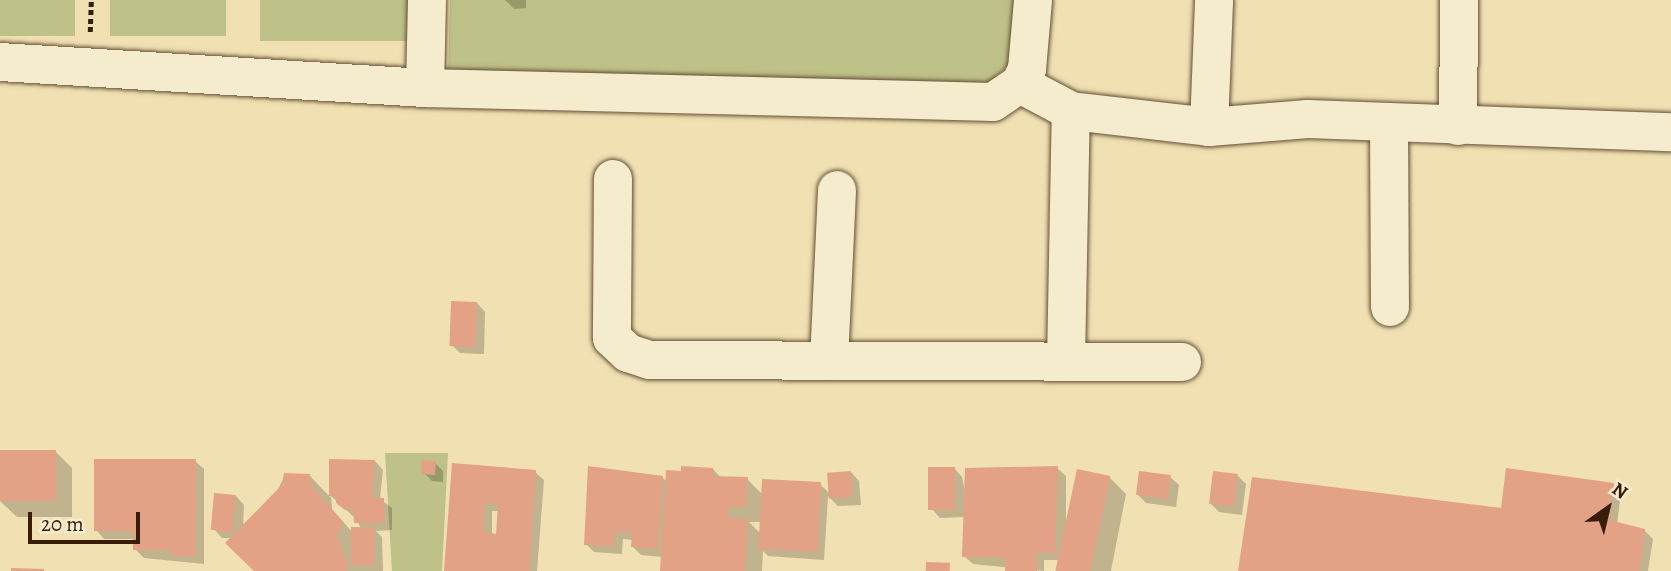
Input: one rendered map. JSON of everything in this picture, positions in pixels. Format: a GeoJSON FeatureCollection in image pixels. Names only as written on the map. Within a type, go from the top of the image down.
{"type":"FeatureCollection","features":[{"type":"Feature","properties":{"kind":"lane"},"geometry":{"type":"LineString","coordinates":[[425,88],[427,0]]}},
{"type":"Feature","properties":{"kind":"lane"},"geometry":{"type":"LineString","coordinates":[[0,62],[425,88],[993,102],[1020,85],[1027,69],[1033,0]]}},
{"type":"Feature","properties":{"kind":"lane"},"geometry":{"type":"LineString","coordinates":[[1209,127],[1214,0]]}},
{"type":"Feature","properties":{"kind":"lane"},"geometry":{"type":"LineString","coordinates":[[1458,0],[1458,126]]}},
{"type":"Feature","properties":{"kind":"lane"},"geometry":{"type":"LineString","coordinates":[[1020,85],[1071,111],[1209,127],[1308,119],[1671,132]]}},
{"type":"Feature","properties":{"kind":"lane"},"geometry":{"type":"LineString","coordinates":[[1066,362],[1071,111]]}},
{"type":"Feature","properties":{"kind":"lane"},"geometry":{"type":"LineString","coordinates":[[1390,124],[1390,307]]}},
{"type":"Feature","properties":{"kind":"lane"},"geometry":{"type":"LineString","coordinates":[[613,179],[612,338],[628,354],[650,360],[1182,362]]}},
{"type":"Feature","properties":{"kind":"lane"},"geometry":{"type":"LineString","coordinates":[[830,361],[837,190]]}},
{"type":"Feature","properties":{"kind":"green space"},"geometry":{"type":"Polygon","coordinates":[[[0,0],[75,0],[75,36],[0,36],[0,0]]]}},
{"type":"Feature","properties":{"kind":"green space"},"geometry":{"type":"Polygon","coordinates":[[[110,0],[226,0],[226,36],[110,36],[110,0]]]}},
{"type":"Feature","properties":{"kind":"green space"},"geometry":{"type":"Polygon","coordinates":[[[260,0],[409,0],[409,41],[260,41],[260,0]]]}},
{"type":"Feature","properties":{"kind":"green space"},"geometry":{"type":"Polygon","coordinates":[[[450,0],[1021,0],[1013,60],[988,84],[448,76],[450,0]]]}},
{"type":"Feature","properties":{"kind":"green space"},"geometry":{"type":"Polygon","coordinates":[[[385,453],[448,453],[442,571],[392,571],[385,453]]]}},
{"type":"Feature","properties":{"kind":"building"},"geometry":{"type":"Polygon","coordinates":[[[451,301],[477,302],[475,347],[449,346],[451,301]]]}},
{"type":"Feature","properties":{"kind":"building"},"geometry":{"type":"Polygon","coordinates":[[[0,450],[56,450],[56,501],[0,501],[0,450]]]}},
{"type":"Feature","properties":{"kind":"building"},"geometry":{"type":"Polygon","coordinates":[[[94,459],[196,459],[196,556],[172,556],[172,550],[133,550],[133,531],[94,531],[94,459]]]}},
{"type":"Feature","properties":{"kind":"building"},"geometry":{"type":"Polygon","coordinates":[[[329,459],[375,460],[372,498],[384,498],[384,523],[354,523],[353,509],[345,510],[336,503],[336,497],[329,496],[329,459]]]}},
{"type":"Feature","properties":{"kind":"building"},"geometry":{"type":"Polygon","coordinates":[[[422,460],[436,461],[435,475],[421,474],[422,460]]]}},
{"type":"Feature","properties":{"kind":"building"},"geometry":{"type":"Polygon","coordinates":[[[452,463],[536,470],[529,571],[444,571],[452,463]],[[484,503],[484,532],[496,534],[498,504],[484,503]]]}},
{"type":"Feature","properties":{"kind":"building"},"geometry":{"type":"Polygon","coordinates":[[[588,466],[663,476],[658,549],[631,547],[632,532],[615,531],[614,546],[584,545],[588,466]]]}},
{"type":"Feature","properties":{"kind":"building"},"geometry":{"type":"Polygon","coordinates":[[[681,466],[713,468],[713,476],[748,477],[746,507],[729,506],[728,518],[748,519],[745,571],[660,571],[666,470],[681,471],[681,466]]]}},
{"type":"Feature","properties":{"kind":"building"},"geometry":{"type":"Polygon","coordinates":[[[1058,466],[1055,553],[1036,552],[1037,571],[1005,571],[1006,557],[962,557],[965,468],[1058,466]]]}},
{"type":"Feature","properties":{"kind":"building"},"geometry":{"type":"Polygon","coordinates":[[[928,467],[955,467],[955,510],[928,510],[928,467]]]}},
{"type":"Feature","properties":{"kind":"building"},"geometry":{"type":"Polygon","coordinates":[[[1506,468],[1614,483],[1609,520],[1645,529],[1639,571],[1238,571],[1252,477],[1501,508],[1506,468]]]}},
{"type":"Feature","properties":{"kind":"building"},"geometry":{"type":"Polygon","coordinates":[[[1077,469],[1110,476],[1090,571],[1055,571],[1077,469]]]}},
{"type":"Feature","properties":{"kind":"building"},"geometry":{"type":"Polygon","coordinates":[[[851,471],[853,497],[829,499],[827,473],[851,471]]]}},
{"type":"Feature","properties":{"kind":"building"},"geometry":{"type":"Polygon","coordinates":[[[1139,471],[1171,475],[1168,499],[1136,495],[1139,471]]]}},
{"type":"Feature","properties":{"kind":"building"},"geometry":{"type":"Polygon","coordinates":[[[1213,471],[1238,474],[1234,507],[1209,504],[1213,471]]]}},
{"type":"Feature","properties":{"kind":"building"},"geometry":{"type":"Polygon","coordinates":[[[284,473],[310,474],[311,485],[343,522],[337,534],[348,568],[345,571],[254,571],[225,543],[282,485],[284,473]]]}},
{"type":"Feature","properties":{"kind":"building"},"geometry":{"type":"Polygon","coordinates":[[[762,479],[821,482],[817,552],[758,549],[762,479]]]}},
{"type":"Feature","properties":{"kind":"building"},"geometry":{"type":"Polygon","coordinates":[[[214,493],[236,495],[233,532],[211,530],[214,493]]]}},
{"type":"Feature","properties":{"kind":"building"},"geometry":{"type":"Polygon","coordinates":[[[351,527],[374,527],[374,565],[351,565],[351,527]]]}},
{"type":"Feature","properties":{"kind":"building"},"geometry":{"type":"Polygon","coordinates":[[[926,562],[950,563],[950,571],[926,571],[926,562]]]}},
{"type":"Feature","properties":{"kind":"building"},"geometry":{"type":"Polygon","coordinates":[[[11,568],[44,569],[44,571],[11,571],[11,568]]]}}]}
